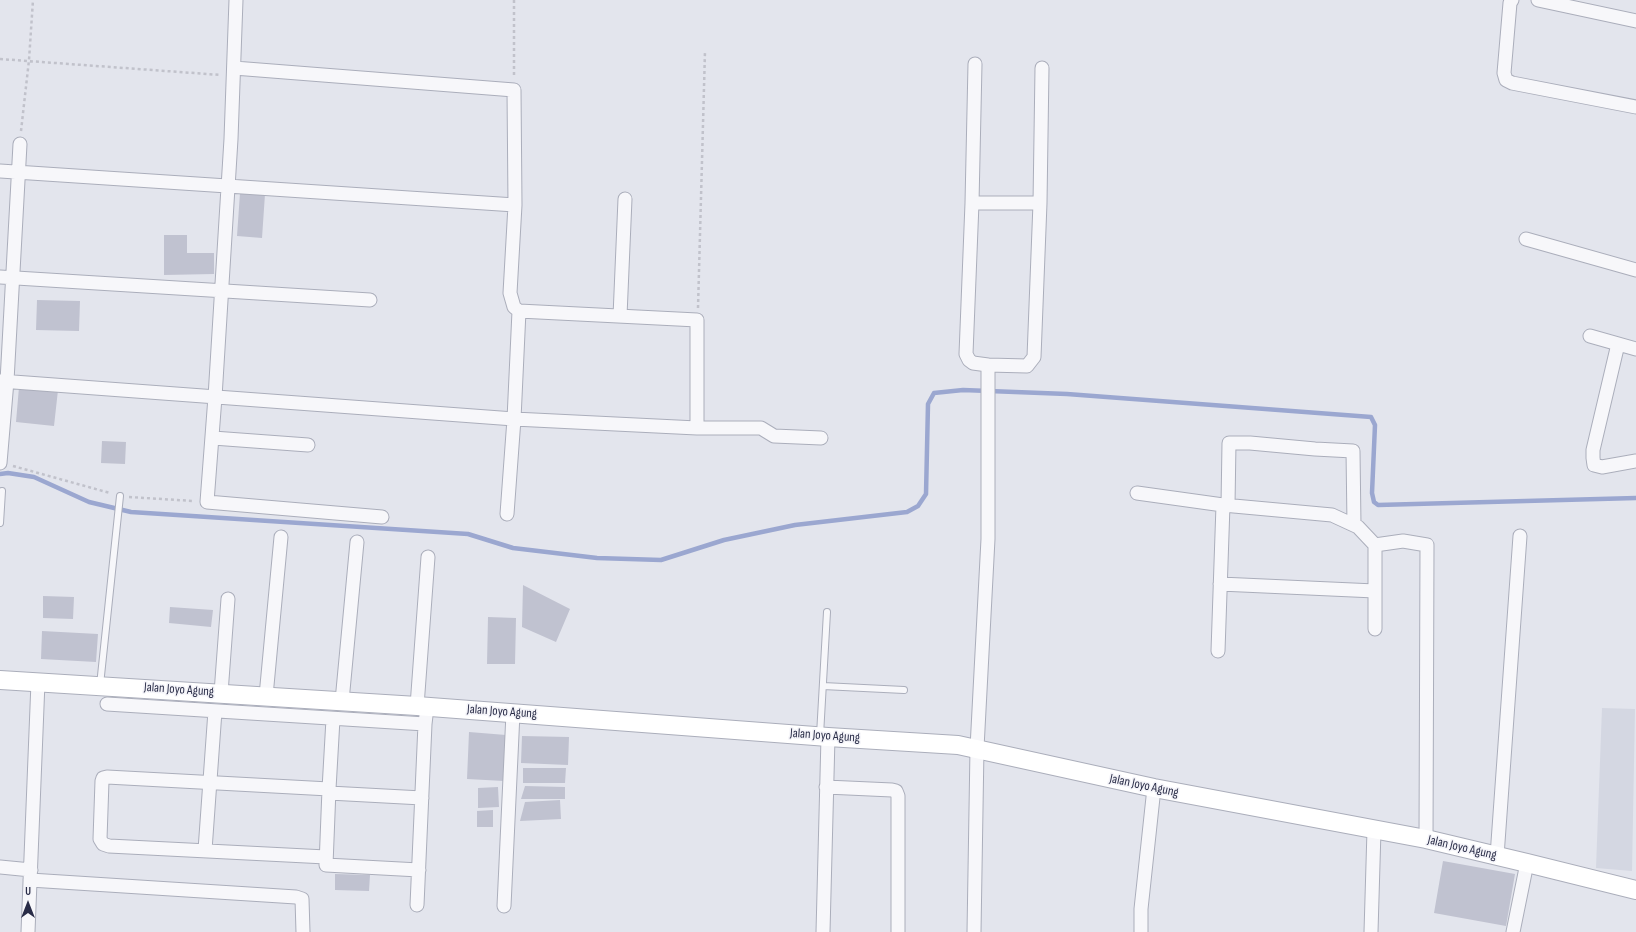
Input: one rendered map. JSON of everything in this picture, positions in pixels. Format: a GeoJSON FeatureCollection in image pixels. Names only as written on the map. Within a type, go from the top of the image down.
{"type":"FeatureCollection","features":[{"type":"Feature","properties":{"kind":"main road","name":"Jalan Joyo Agung"},"geometry":{"type":"LineString","coordinates":[[0,680],[422,706],[824,737],[958,745],[1154,788],[1426,840],[1636,890]]}},
{"type":"Feature","properties":{"kind":"street"},"geometry":{"type":"LineString","coordinates":[[236,0],[234,72],[213,438],[207,502],[382,517]]}},
{"type":"Feature","properties":{"kind":"street"},"geometry":{"type":"LineString","coordinates":[[1512,0],[1510,3],[1504,73],[1506,80],[1512,83],[1636,107]]}},
{"type":"Feature","properties":{"kind":"street"},"geometry":{"type":"LineString","coordinates":[[1538,0],[1636,20]]}},
{"type":"Feature","properties":{"kind":"street"},"geometry":{"type":"LineString","coordinates":[[975,64],[972,203],[966,354],[969,360],[973,363],[988,365],[1027,366],[1034,357],[1040,203],[1042,68]]}},
{"type":"Feature","properties":{"kind":"street"},"geometry":{"type":"LineString","coordinates":[[234,72],[514,90],[515,205],[510,293],[514,307],[519,311],[697,320],[698,428]]}},
{"type":"Feature","properties":{"kind":"street"},"geometry":{"type":"LineString","coordinates":[[0,463],[7,277],[19,173],[20,144]]}},
{"type":"Feature","properties":{"kind":"street"},"geometry":{"type":"LineString","coordinates":[[0,171],[515,205]]}},
{"type":"Feature","properties":{"kind":"street"},"geometry":{"type":"LineString","coordinates":[[620,316],[625,199]]}},
{"type":"Feature","properties":{"kind":"street"},"geometry":{"type":"LineString","coordinates":[[972,203],[1040,203]]}},
{"type":"Feature","properties":{"kind":"street"},"geometry":{"type":"LineString","coordinates":[[1526,239],[1636,270]]}},
{"type":"Feature","properties":{"kind":"street"},"geometry":{"type":"LineString","coordinates":[[7,277],[221,292],[370,300]]}},
{"type":"Feature","properties":{"kind":"street"},"geometry":{"type":"LineString","coordinates":[[507,514],[514,419],[519,311]]}},
{"type":"Feature","properties":{"kind":"street"},"geometry":{"type":"LineString","coordinates":[[1590,336],[1636,349]]}},
{"type":"Feature","properties":{"kind":"street"},"geometry":{"type":"LineString","coordinates":[[1618,344],[1593,450],[1594,465],[1602,467],[1636,461]]}},
{"type":"Feature","properties":{"kind":"street"},"geometry":{"type":"LineString","coordinates":[[974,932],[977,748],[988,539],[988,365]]}},
{"type":"Feature","properties":{"kind":"street"},"geometry":{"type":"LineString","coordinates":[[4,381],[514,419],[698,428],[761,428],[774,436],[821,438]]}},
{"type":"Feature","properties":{"kind":"street"},"geometry":{"type":"LineString","coordinates":[[213,438],[308,445]]}},
{"type":"Feature","properties":{"kind":"street"},"geometry":{"type":"LineString","coordinates":[[1218,651],[1220,584],[1229,443],[1250,443],[1353,451],[1354,525]]}},
{"type":"Feature","properties":{"kind":"street"},"geometry":{"type":"LineString","coordinates":[[1137,494],[1226,505],[1332,515],[1354,525],[1366,534],[1375,545],[1375,629]]}},
{"type":"Feature","properties":{"kind":"street"},"geometry":{"type":"LineString","coordinates":[[1497,856],[1520,536]]}},
{"type":"Feature","properties":{"kind":"street"},"geometry":{"type":"LineString","coordinates":[[266,696],[281,537]]}},
{"type":"Feature","properties":{"kind":"street"},"geometry":{"type":"LineString","coordinates":[[1375,545],[1404,541],[1428,545],[1426,840]]}},
{"type":"Feature","properties":{"kind":"street"},"geometry":{"type":"LineString","coordinates":[[342,701],[357,542]]}},
{"type":"Feature","properties":{"kind":"street"},"geometry":{"type":"LineString","coordinates":[[417,905],[425,724],[422,706],[428,557]]}},
{"type":"Feature","properties":{"kind":"street"},"geometry":{"type":"LineString","coordinates":[[1220,584],[1375,591]]}},
{"type":"Feature","properties":{"kind":"street"},"geometry":{"type":"LineString","coordinates":[[221,693],[228,599]]}},
{"type":"Feature","properties":{"kind":"street"},"geometry":{"type":"LineString","coordinates":[[28,932],[38,682]]}},
{"type":"Feature","properties":{"kind":"street"},"geometry":{"type":"LineString","coordinates":[[107,704],[425,724]]}},
{"type":"Feature","properties":{"kind":"street"},"geometry":{"type":"LineString","coordinates":[[206,850],[209,783],[215,711]]}},
{"type":"Feature","properties":{"kind":"street"},"geometry":{"type":"LineString","coordinates":[[504,906],[513,713]]}},
{"type":"Feature","properties":{"kind":"street"},"geometry":{"type":"LineString","coordinates":[[333,718],[328,791],[326,865],[419,870]]}},
{"type":"Feature","properties":{"kind":"street"},"geometry":{"type":"LineString","coordinates":[[823,932],[826,787],[824,737]]}},
{"type":"Feature","properties":{"kind":"street"},"geometry":{"type":"LineString","coordinates":[[326,857],[109,846],[103,844],[100,839],[103,778],[209,783],[422,798]]}},
{"type":"Feature","properties":{"kind":"street"},"geometry":{"type":"LineString","coordinates":[[826,787],[896,791],[898,796],[898,932]]}},
{"type":"Feature","properties":{"kind":"street"},"geometry":{"type":"LineString","coordinates":[[1141,932],[1141,908],[1154,788]]}},
{"type":"Feature","properties":{"kind":"street"},"geometry":{"type":"LineString","coordinates":[[1371,932],[1374,830]]}},
{"type":"Feature","properties":{"kind":"street"},"geometry":{"type":"LineString","coordinates":[[1513,932],[1527,863]]}},
{"type":"Feature","properties":{"kind":"street"},"geometry":{"type":"LineString","coordinates":[[0,867],[30,875],[296,897],[302,899],[303,932]]}},
{"type":"Feature","properties":{"kind":"lane"},"geometry":{"type":"LineString","coordinates":[[0,523],[2,491]]}},
{"type":"Feature","properties":{"kind":"lane"},"geometry":{"type":"LineString","coordinates":[[100,685],[120,499]]}},
{"type":"Feature","properties":{"kind":"lane"},"geometry":{"type":"LineString","coordinates":[[824,737],[823,686],[827,612]]}},
{"type":"Feature","properties":{"kind":"lane"},"geometry":{"type":"LineString","coordinates":[[823,686],[904,690]]}},
{"type":"Feature","properties":{"kind":"path"},"geometry":{"type":"LineString","coordinates":[[20,144],[29,60],[33,0]]}},
{"type":"Feature","properties":{"kind":"path"},"geometry":{"type":"LineString","coordinates":[[514,0],[514,90]]}},
{"type":"Feature","properties":{"kind":"path"},"geometry":{"type":"LineString","coordinates":[[697,320],[705,51]]}},
{"type":"Feature","properties":{"kind":"path"},"geometry":{"type":"LineString","coordinates":[[0,59],[234,72]]}},
{"type":"Feature","properties":{"kind":"path"},"geometry":{"type":"LineString","coordinates":[[0,463],[25,468],[120,499],[207,502]]}},
{"type":"Feature","properties":{"kind":"shaded area"},"geometry":{"type":"Polygon","coordinates":[[[1602,708],[1635,709],[1632,871],[1596,868],[1602,708]]]}},
{"type":"Feature","properties":{"kind":"building"},"geometry":{"type":"Polygon","coordinates":[[[240,193],[265,194],[262,238],[237,236],[240,193]]]}},
{"type":"Feature","properties":{"kind":"building"},"geometry":{"type":"Polygon","coordinates":[[[164,235],[187,235],[187,253],[214,253],[214,274],[164,275],[164,235]]]}},
{"type":"Feature","properties":{"kind":"building"},"geometry":{"type":"Polygon","coordinates":[[[37,300],[80,301],[79,331],[36,330],[37,300]]]}},
{"type":"Feature","properties":{"kind":"building"},"geometry":{"type":"Polygon","coordinates":[[[19,387],[58,390],[54,426],[16,422],[19,387]]]}},
{"type":"Feature","properties":{"kind":"building"},"geometry":{"type":"Polygon","coordinates":[[[102,441],[126,442],[125,464],[101,463],[102,441]]]}},
{"type":"Feature","properties":{"kind":"building"},"geometry":{"type":"Polygon","coordinates":[[[523,585],[570,609],[556,642],[522,627],[523,585]]]}},
{"type":"Feature","properties":{"kind":"building"},"geometry":{"type":"Polygon","coordinates":[[[43,596],[74,597],[73,619],[43,618],[43,596]]]}},
{"type":"Feature","properties":{"kind":"building"},"geometry":{"type":"Polygon","coordinates":[[[170,607],[213,610],[211,627],[169,623],[170,607]]]}},
{"type":"Feature","properties":{"kind":"building"},"geometry":{"type":"Polygon","coordinates":[[[488,617],[516,618],[515,664],[487,664],[488,617]]]}},
{"type":"Feature","properties":{"kind":"building"},"geometry":{"type":"Polygon","coordinates":[[[42,631],[98,634],[96,662],[41,659],[42,631]]]}},
{"type":"Feature","properties":{"kind":"building"},"geometry":{"type":"Polygon","coordinates":[[[469,732],[506,735],[504,781],[467,779],[469,732]]]}},
{"type":"Feature","properties":{"kind":"building"},"geometry":{"type":"Polygon","coordinates":[[[522,736],[569,737],[568,765],[521,763],[522,736]]]}},
{"type":"Feature","properties":{"kind":"building"},"geometry":{"type":"Polygon","coordinates":[[[523,768],[566,768],[565,783],[523,783],[523,768]]]}},
{"type":"Feature","properties":{"kind":"building"},"geometry":{"type":"Polygon","coordinates":[[[525,786],[565,787],[565,799],[521,799],[525,786]]]}},
{"type":"Feature","properties":{"kind":"building"},"geometry":{"type":"Polygon","coordinates":[[[498,787],[499,807],[478,808],[478,788],[498,787]]]}},
{"type":"Feature","properties":{"kind":"building"},"geometry":{"type":"Polygon","coordinates":[[[560,800],[561,819],[520,821],[525,802],[560,800]]]}},
{"type":"Feature","properties":{"kind":"building"},"geometry":{"type":"Polygon","coordinates":[[[493,810],[493,827],[477,827],[477,811],[493,810]]]}},
{"type":"Feature","properties":{"kind":"building"},"geometry":{"type":"Polygon","coordinates":[[[1443,861],[1515,874],[1506,926],[1434,913],[1443,861]]]}},
{"type":"Feature","properties":{"kind":"building"},"geometry":{"type":"Polygon","coordinates":[[[335,874],[370,875],[369,891],[335,890],[335,874]]]}},
{"type":"Feature","properties":{"kind":"waterway"},"geometry":{"type":"LineString","coordinates":[[0,474],[8,473],[34,477],[89,502],[131,512],[468,534],[513,548],[597,558],[661,560],[724,540],[795,525],[907,512],[918,506],[926,494],[928,404],[934,393],[963,390],[1067,394],[1371,417],[1375,425],[1372,493],[1374,502],[1378,505],[1636,498]]}}]}
